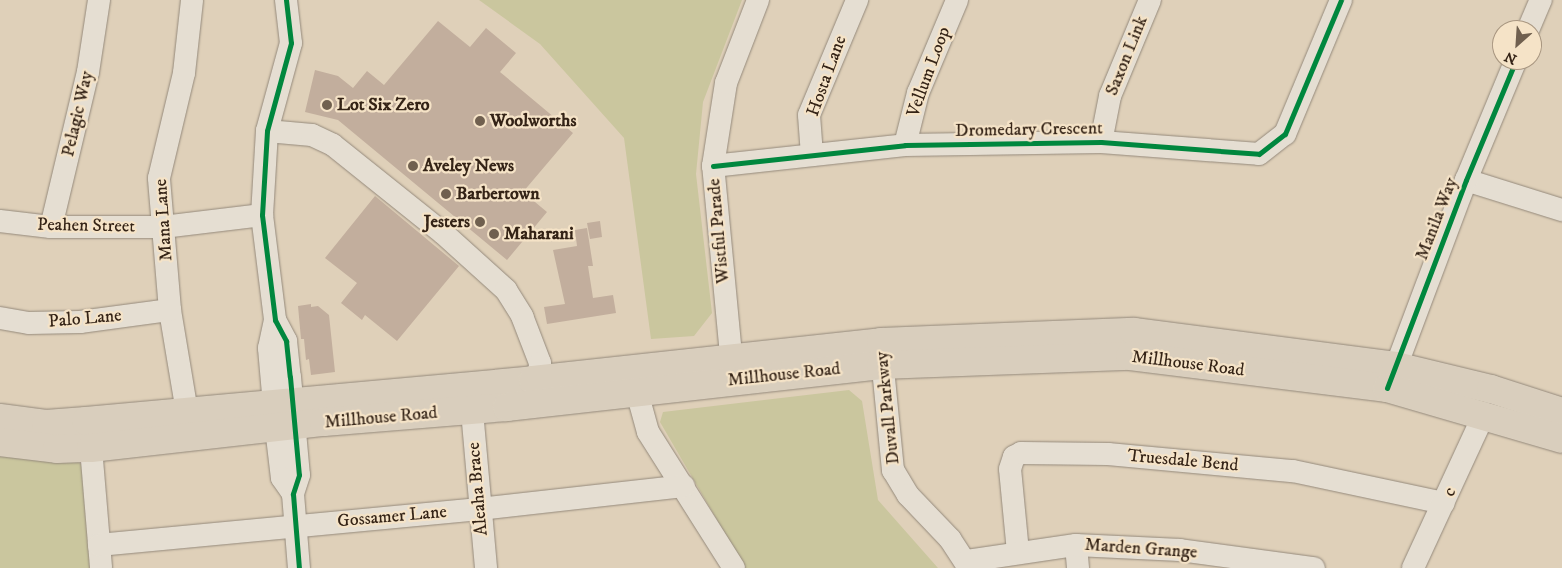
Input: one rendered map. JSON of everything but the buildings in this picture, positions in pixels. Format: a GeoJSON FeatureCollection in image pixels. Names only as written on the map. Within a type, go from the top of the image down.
{"type":"FeatureCollection","features":[{"type":"Feature","properties":{"kind":"main road","name":"Millhouse Road"},"geometry":{"type":"LineString","coordinates":[[0,442],[56,449],[91,448],[284,415],[536,380],[732,370],[881,353],[1132,344],[1491,389],[1562,412]]}},
{"type":"Feature","properties":{"kind":"main road","name":"Millhouse Road"},"geometry":{"type":"LineString","coordinates":[[0,418],[46,424],[187,412],[284,415],[472,411],[637,392],[732,370]]}},
{"type":"Feature","properties":{"kind":"main road","name":"Millhouse Road"},"geometry":{"type":"LineString","coordinates":[[1392,377],[1484,414],[1562,439]]}},
{"type":"Feature","properties":{"kind":"street","name":"Pelagic Way"},"geometry":{"type":"LineString","coordinates":[[51,227],[88,72],[99,0]]}},
{"type":"Feature","properties":{"kind":"street","name":"Mana Lane"},"geometry":{"type":"LineString","coordinates":[[187,412],[170,310],[159,178],[184,73],[192,0]]}},
{"type":"Feature","properties":{"kind":"street"},"geometry":{"type":"LineString","coordinates":[[286,0],[291,43],[267,131],[262,215],[274,320],[269,348],[299,475],[293,494],[299,568]]}},
{"type":"Feature","properties":{"kind":"street","name":"Wistful Parade"},"geometry":{"type":"LineString","coordinates":[[732,370],[713,166],[726,83],[758,0]]}},
{"type":"Feature","properties":{"kind":"street","name":"Hosta Lane"},"geometry":{"type":"LineString","coordinates":[[812,155],[809,115],[857,0]]}},
{"type":"Feature","properties":{"kind":"street","name":"Vellum Loop"},"geometry":{"type":"LineString","coordinates":[[905,145],[918,94],[957,0]]}},
{"type":"Feature","properties":{"kind":"street","name":"Saxon Link"},"geometry":{"type":"LineString","coordinates":[[1100,142],[1110,96],[1150,0]]}},
{"type":"Feature","properties":{"kind":"street","name":"Dromedary Crescent"},"geometry":{"type":"LineString","coordinates":[[713,166],[905,145],[1100,142],[1259,154],[1285,134],[1341,0]]}},
{"type":"Feature","properties":{"kind":"street"},"geometry":{"type":"LineString","coordinates":[[1532,20],[1541,0]]}},
{"type":"Feature","properties":{"kind":"street","name":"Manila Way"},"geometry":{"type":"LineString","coordinates":[[1392,377],[1466,180],[1512,70]]}},
{"type":"Feature","properties":{"kind":"street"},"geometry":{"type":"LineString","coordinates":[[267,131],[294,131],[320,138],[333,145],[395,193],[506,290],[522,316],[530,342],[529,364],[536,380],[549,390],[592,388],[607,395]]}},
{"type":"Feature","properties":{"kind":"street"},"geometry":{"type":"LineString","coordinates":[[1466,180],[1562,210]]}},
{"type":"Feature","properties":{"kind":"street","name":"Peahen Street"},"geometry":{"type":"LineString","coordinates":[[0,221],[51,227],[163,227],[262,215]]}},
{"type":"Feature","properties":{"kind":"street","name":"Palo Lane"},"geometry":{"type":"LineString","coordinates":[[0,318],[30,323],[80,322],[170,310]]}},
{"type":"Feature","properties":{"kind":"street","name":"Duvall Parkway"},"geometry":{"type":"LineString","coordinates":[[881,353],[893,470],[908,495],[968,564]]}},
{"type":"Feature","properties":{"kind":"street"},"geometry":{"type":"LineString","coordinates":[[499,408],[523,397],[536,380]]}},
{"type":"Feature","properties":{"kind":"street"},"geometry":{"type":"LineString","coordinates":[[637,392],[648,432],[684,486],[734,568]]}},
{"type":"Feature","properties":{"kind":"street","name":"Aleaha Brace"},"geometry":{"type":"LineString","coordinates":[[472,411],[478,509],[486,568]]}},
{"type":"Feature","properties":{"kind":"street","name":"c"},"geometry":{"type":"LineString","coordinates":[[1413,568],[1484,414]]}},
{"type":"Feature","properties":{"kind":"street"},"geometry":{"type":"LineString","coordinates":[[91,448],[101,568]]}},
{"type":"Feature","properties":{"kind":"street","name":"Truesdale Bend"},"geometry":{"type":"LineString","coordinates":[[1018,552],[1010,469],[1014,457],[1021,453],[1108,454],[1293,471],[1444,503]]}},
{"type":"Feature","properties":{"kind":"street","name":"Gossamer Lane"},"geometry":{"type":"LineString","coordinates":[[99,544],[478,509],[684,486]]}},
{"type":"Feature","properties":{"kind":"street"},"geometry":{"type":"LineString","coordinates":[[1076,545],[1078,568]]}},
{"type":"Feature","properties":{"kind":"street","name":"Marden Grange"},"geometry":{"type":"LineString","coordinates":[[968,564],[1018,552],[1076,545],[1180,550],[1310,568]]}},
{"type":"Feature","properties":{"kind":"shaded area"},"geometry":{"type":"Polygon","coordinates":[[[479,0],[742,0],[703,102],[696,174],[712,313],[694,336],[651,339],[624,138],[540,44],[479,0]]]}},
{"type":"Feature","properties":{"kind":"shaded area"},"geometry":{"type":"Polygon","coordinates":[[[849,390],[862,401],[878,500],[938,568],[745,568],[660,422],[663,412],[849,390]]]}},
{"type":"Feature","properties":{"kind":"shaded area"},"geometry":{"type":"Polygon","coordinates":[[[0,449],[73,458],[83,466],[93,568],[0,568],[0,449]]]}},
{"type":"Feature","properties":{"kind":"cycle path"},"geometry":{"type":"LineString","coordinates":[[286,0],[291,43],[267,131],[262,215],[275,320],[286,341],[290,377],[299,475],[293,494],[299,568]]}},
{"type":"Feature","properties":{"kind":"cycle path"},"geometry":{"type":"LineString","coordinates":[[713,166],[905,145],[1101,142],[1259,154],[1285,134],[1341,0]]}},
{"type":"Feature","properties":{"kind":"cycle path"},"geometry":{"type":"LineString","coordinates":[[1387,388],[1466,180],[1512,70]]}},
{"type":"Feature","properties":{"kind":"place","name":"Lot Six Zero"},"geometry":{"type":"Point","coordinates":[327,105]}},
{"type":"Feature","properties":{"kind":"place","name":"Woolworths"},"geometry":{"type":"Point","coordinates":[480,121]}},
{"type":"Feature","properties":{"kind":"place","name":"Aveley News"},"geometry":{"type":"Point","coordinates":[413,166]}},
{"type":"Feature","properties":{"kind":"place","name":"Barbertown"},"geometry":{"type":"Point","coordinates":[446,194]}},
{"type":"Feature","properties":{"kind":"place","name":"Jesters"},"geometry":{"type":"Point","coordinates":[480,222]}},
{"type":"Feature","properties":{"kind":"place","name":"Maharani"},"geometry":{"type":"Point","coordinates":[494,234]}}]}
